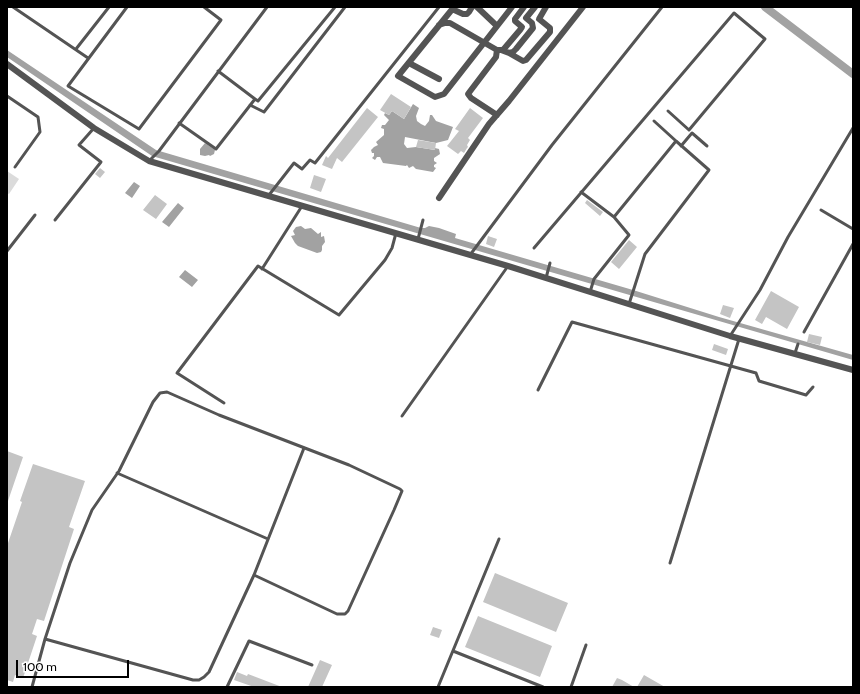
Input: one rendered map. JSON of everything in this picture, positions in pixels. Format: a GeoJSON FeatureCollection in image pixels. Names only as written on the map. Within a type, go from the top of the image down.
{"type":"FeatureCollection","features":[{"type":"Feature","properties":{"kind":"street"},"geometry":{"type":"LineString","coordinates":[[451,10],[467,14],[472,7]]}},
{"type":"Feature","properties":{"kind":"street"},"geometry":{"type":"LineString","coordinates":[[477,7],[497,26]]}},
{"type":"Feature","properties":{"kind":"street"},"geometry":{"type":"LineString","coordinates":[[497,115],[471,98],[468,94],[496,57],[503,51],[522,27],[515,21],[515,19],[524,7]]}},
{"type":"Feature","properties":{"kind":"street"},"geometry":{"type":"LineString","coordinates":[[503,51],[513,52],[532,28],[532,23],[526,18],[535,7]]}},
{"type":"Feature","properties":{"kind":"street"},"geometry":{"type":"LineString","coordinates":[[439,25],[450,23],[484,42],[524,61],[550,32],[550,28],[538,19],[546,7]]}},
{"type":"Feature","properties":{"kind":"street"},"geometry":{"type":"LineString","coordinates":[[439,198],[489,124],[583,7]]}},
{"type":"Feature","properties":{"kind":"street"},"geometry":{"type":"LineString","coordinates":[[451,10],[398,76],[435,97],[444,94],[510,8]]}},
{"type":"Feature","properties":{"kind":"street"},"geometry":{"type":"LineString","coordinates":[[450,23],[448,18],[451,10]]}},
{"type":"Feature","properties":{"kind":"street"},"geometry":{"type":"LineString","coordinates":[[409,62],[439,79]]}},
{"type":"Feature","properties":{"kind":"street"},"geometry":{"type":"LineString","coordinates":[[7,64],[94,128],[151,159],[271,193],[302,206],[396,233],[418,237],[472,252],[508,266],[546,275],[590,292],[730,336],[853,370]]}},
{"type":"Feature","properties":{"kind":"lane"},"geometry":{"type":"LineString","coordinates":[[13,7],[88,58]]}},
{"type":"Feature","properties":{"kind":"lane"},"geometry":{"type":"LineString","coordinates":[[76,49],[109,7]]}},
{"type":"Feature","properties":{"kind":"lane"},"geometry":{"type":"LineString","coordinates":[[127,7],[68,86],[139,130],[221,20],[204,7]]}},
{"type":"Feature","properties":{"kind":"lane"},"geometry":{"type":"LineString","coordinates":[[151,159],[267,7]]}},
{"type":"Feature","properties":{"kind":"lane"},"geometry":{"type":"LineString","coordinates":[[218,71],[258,101],[335,7]]}},
{"type":"Feature","properties":{"kind":"lane"},"geometry":{"type":"LineString","coordinates":[[250,105],[264,112],[345,7]]}},
{"type":"Feature","properties":{"kind":"lane"},"geometry":{"type":"LineString","coordinates":[[271,193],[294,163],[302,169],[310,160],[315,163],[439,7]]}},
{"type":"Feature","properties":{"kind":"lane"},"geometry":{"type":"LineString","coordinates":[[472,252],[552,146],[662,7]]}},
{"type":"Feature","properties":{"kind":"lane"},"geometry":{"type":"LineString","coordinates":[[534,248],[734,13],[765,39],[680,146]]}},
{"type":"Feature","properties":{"kind":"lane"},"geometry":{"type":"LineString","coordinates":[[7,96],[38,117],[40,132],[15,167]]}},
{"type":"Feature","properties":{"kind":"lane"},"geometry":{"type":"LineString","coordinates":[[179,123],[216,149],[255,99]]}},
{"type":"Feature","properties":{"kind":"lane"},"geometry":{"type":"LineString","coordinates":[[668,111],[707,146]]}},
{"type":"Feature","properties":{"kind":"lane"},"geometry":{"type":"LineString","coordinates":[[629,304],[645,254],[709,170],[680,146],[654,120]]}},
{"type":"Feature","properties":{"kind":"lane"},"geometry":{"type":"LineString","coordinates":[[55,220],[101,162],[79,145],[94,128]]}},
{"type":"Feature","properties":{"kind":"lane"},"geometry":{"type":"LineString","coordinates":[[730,336],[740,323],[760,290],[792,230],[853,128]]}},
{"type":"Feature","properties":{"kind":"lane"},"geometry":{"type":"LineString","coordinates":[[614,217],[676,142]]}},
{"type":"Feature","properties":{"kind":"lane"},"geometry":{"type":"LineString","coordinates":[[581,192],[614,217],[628,235],[594,279],[590,292]]}},
{"type":"Feature","properties":{"kind":"lane"},"geometry":{"type":"LineString","coordinates":[[262,268],[302,206]]}},
{"type":"Feature","properties":{"kind":"lane"},"geometry":{"type":"LineString","coordinates":[[821,210],[853,228]]}},
{"type":"Feature","properties":{"kind":"lane"},"geometry":{"type":"LineString","coordinates":[[7,251],[34,215]]}},
{"type":"Feature","properties":{"kind":"lane"},"geometry":{"type":"LineString","coordinates":[[418,237],[423,220]]}},
{"type":"Feature","properties":{"kind":"lane"},"geometry":{"type":"LineString","coordinates":[[224,403],[177,373],[258,266],[339,315],[385,260],[392,248],[396,233]]}},
{"type":"Feature","properties":{"kind":"lane"},"geometry":{"type":"LineString","coordinates":[[804,332],[853,244]]}},
{"type":"Feature","properties":{"kind":"lane"},"geometry":{"type":"LineString","coordinates":[[546,275],[549,264]]}},
{"type":"Feature","properties":{"kind":"lane"},"geometry":{"type":"LineString","coordinates":[[402,416],[508,266]]}},
{"type":"Feature","properties":{"kind":"lane"},"geometry":{"type":"LineString","coordinates":[[538,390],[572,322],[756,373],[759,381],[806,395],[812,387]]}},
{"type":"Feature","properties":{"kind":"lane"},"geometry":{"type":"LineString","coordinates":[[670,563],[739,338]]}},
{"type":"Feature","properties":{"kind":"lane"},"geometry":{"type":"LineString","coordinates":[[795,353],[798,344]]}},
{"type":"Feature","properties":{"kind":"lane"},"geometry":{"type":"LineString","coordinates":[[32,687],[45,639],[70,564],[92,510],[117,474],[153,402],[162,392],[167,392],[219,415],[349,465],[402,491],[348,611],[345,614],[337,614],[254,575]]}},
{"type":"Feature","properties":{"kind":"lane"},"geometry":{"type":"LineString","coordinates":[[45,639],[193,680],[204,678],[209,672],[254,575],[304,448]]}},
{"type":"Feature","properties":{"kind":"lane"},"geometry":{"type":"LineString","coordinates":[[117,474],[268,539]]}},
{"type":"Feature","properties":{"kind":"lane"},"geometry":{"type":"LineString","coordinates":[[438,687],[499,539]]}},
{"type":"Feature","properties":{"kind":"lane"},"geometry":{"type":"LineString","coordinates":[[227,687],[249,641],[312,665]]}},
{"type":"Feature","properties":{"kind":"lane"},"geometry":{"type":"LineString","coordinates":[[571,687],[586,645]]}},
{"type":"Feature","properties":{"kind":"lane"},"geometry":{"type":"LineString","coordinates":[[453,652],[543,687]]}},
{"type":"Feature","properties":{"kind":"shaded area"},"geometry":{"type":"Polygon","coordinates":[[[7,50],[156,150],[421,228],[429,226],[439,228],[456,234],[455,238],[633,290],[719,317],[853,355],[853,360],[152,156],[7,57],[7,50]]]}},
{"type":"Feature","properties":{"kind":"shaded area"},"geometry":{"type":"Polygon","coordinates":[[[413,104],[419,108],[416,116],[417,121],[421,124],[425,126],[429,121],[430,115],[432,115],[436,121],[453,127],[448,140],[436,143],[405,137],[404,144],[407,148],[416,147],[435,150],[435,148],[439,149],[440,154],[434,158],[434,161],[437,163],[434,165],[436,168],[433,172],[416,169],[413,166],[409,168],[407,165],[383,163],[380,157],[377,157],[375,160],[372,158],[374,153],[372,153],[371,150],[378,145],[376,142],[384,135],[384,129],[381,128],[382,125],[385,125],[389,120],[384,115],[385,113],[389,115],[392,111],[404,119],[413,104]]]}},
{"type":"Feature","properties":{"kind":"shaded area"},"geometry":{"type":"Polygon","coordinates":[[[205,143],[215,150],[214,154],[210,156],[200,155],[200,149],[205,143]]]}},
{"type":"Feature","properties":{"kind":"shaded area"},"geometry":{"type":"Polygon","coordinates":[[[7,171],[19,179],[9,194],[7,193],[7,171]]]}},
{"type":"Feature","properties":{"kind":"shaded area"},"geometry":{"type":"Polygon","coordinates":[[[134,182],[140,186],[132,198],[125,193],[134,182]]]}},
{"type":"Feature","properties":{"kind":"shaded area"},"geometry":{"type":"Polygon","coordinates":[[[178,203],[184,208],[169,227],[162,222],[178,203]]]}},
{"type":"Feature","properties":{"kind":"shaded area"},"geometry":{"type":"Polygon","coordinates":[[[301,226],[305,229],[311,228],[318,234],[321,232],[321,237],[324,236],[325,242],[322,246],[321,252],[317,253],[298,246],[295,243],[291,236],[295,235],[293,231],[296,227],[301,226]]]}},
{"type":"Feature","properties":{"kind":"shaded area"},"geometry":{"type":"Polygon","coordinates":[[[185,270],[198,280],[192,287],[179,277],[185,270]]]}},
{"type":"Feature","properties":{"kind":"building"},"geometry":{"type":"Polygon","coordinates":[[[391,94],[411,107],[404,119],[392,111],[389,115],[380,110],[391,94]]]}},
{"type":"Feature","properties":{"kind":"building"},"geometry":{"type":"Polygon","coordinates":[[[367,108],[378,117],[342,162],[337,158],[332,169],[322,165],[326,156],[328,158],[367,108]]]}},
{"type":"Feature","properties":{"kind":"building"},"geometry":{"type":"Polygon","coordinates":[[[470,108],[483,118],[468,138],[470,140],[464,153],[461,151],[458,154],[447,146],[459,131],[455,129],[470,108]]]}},
{"type":"Feature","properties":{"kind":"building"},"geometry":{"type":"Polygon","coordinates":[[[418,140],[436,143],[435,150],[416,147],[418,140]]]}},
{"type":"Feature","properties":{"kind":"building"},"geometry":{"type":"Polygon","coordinates":[[[100,168],[105,172],[100,178],[95,174],[100,168]]]}},
{"type":"Feature","properties":{"kind":"building"},"geometry":{"type":"Polygon","coordinates":[[[314,175],[326,179],[321,192],[310,188],[314,175]]]}},
{"type":"Feature","properties":{"kind":"building"},"geometry":{"type":"Polygon","coordinates":[[[155,195],[167,204],[156,219],[143,210],[155,195]]]}},
{"type":"Feature","properties":{"kind":"building"},"geometry":{"type":"Polygon","coordinates":[[[587,200],[603,212],[600,216],[585,203],[587,200]]]}},
{"type":"Feature","properties":{"kind":"building"},"geometry":{"type":"Polygon","coordinates":[[[488,236],[497,239],[494,247],[486,244],[488,236]]]}},
{"type":"Feature","properties":{"kind":"building"},"geometry":{"type":"Polygon","coordinates":[[[629,240],[637,247],[619,269],[611,262],[629,240]]]}},
{"type":"Feature","properties":{"kind":"building"},"geometry":{"type":"Polygon","coordinates":[[[771,291],[799,307],[787,329],[766,317],[762,324],[755,320],[771,291]]]}},
{"type":"Feature","properties":{"kind":"building"},"geometry":{"type":"Polygon","coordinates":[[[723,305],[734,308],[730,318],[720,314],[723,305]]]}},
{"type":"Feature","properties":{"kind":"building"},"geometry":{"type":"Polygon","coordinates":[[[809,334],[822,337],[820,345],[807,342],[809,334]]]}},
{"type":"Feature","properties":{"kind":"building"},"geometry":{"type":"Polygon","coordinates":[[[714,344],[728,349],[726,355],[712,350],[714,344]]]}},
{"type":"Feature","properties":{"kind":"building"},"geometry":{"type":"Polygon","coordinates":[[[7,451],[23,457],[8,501],[7,501],[7,451]]]}},
{"type":"Feature","properties":{"kind":"building"},"geometry":{"type":"Polygon","coordinates":[[[33,464],[85,481],[69,527],[74,529],[44,621],[37,619],[32,634],[37,636],[23,678],[15,675],[13,682],[7,680],[7,546],[22,502],[20,501],[33,464]]]}},
{"type":"Feature","properties":{"kind":"building"},"geometry":{"type":"Polygon","coordinates":[[[495,573],[568,603],[556,632],[483,602],[495,573]]]}},
{"type":"Feature","properties":{"kind":"building"},"geometry":{"type":"Polygon","coordinates":[[[478,616],[552,646],[540,677],[465,647],[478,616]]]}},
{"type":"Feature","properties":{"kind":"building"},"geometry":{"type":"Polygon","coordinates":[[[433,627],[442,630],[439,638],[430,635],[433,627]]]}},
{"type":"Feature","properties":{"kind":"building"},"geometry":{"type":"Polygon","coordinates":[[[320,660],[332,665],[322,687],[308,687],[320,660]]]}},
{"type":"Feature","properties":{"kind":"building"},"geometry":{"type":"Polygon","coordinates":[[[237,672],[247,676],[248,674],[282,687],[254,687],[234,680],[237,672]]]}},
{"type":"Feature","properties":{"kind":"building"},"geometry":{"type":"Polygon","coordinates":[[[644,675],[665,687],[637,687],[644,675]]]}},
{"type":"Feature","properties":{"kind":"building"},"geometry":{"type":"Polygon","coordinates":[[[617,678],[622,680],[634,687],[612,687],[617,678]]]}},
{"type":"Feature","properties":{"kind":"waterway"},"geometry":{"type":"LineString","coordinates":[[765,7],[853,74]]}}]}
